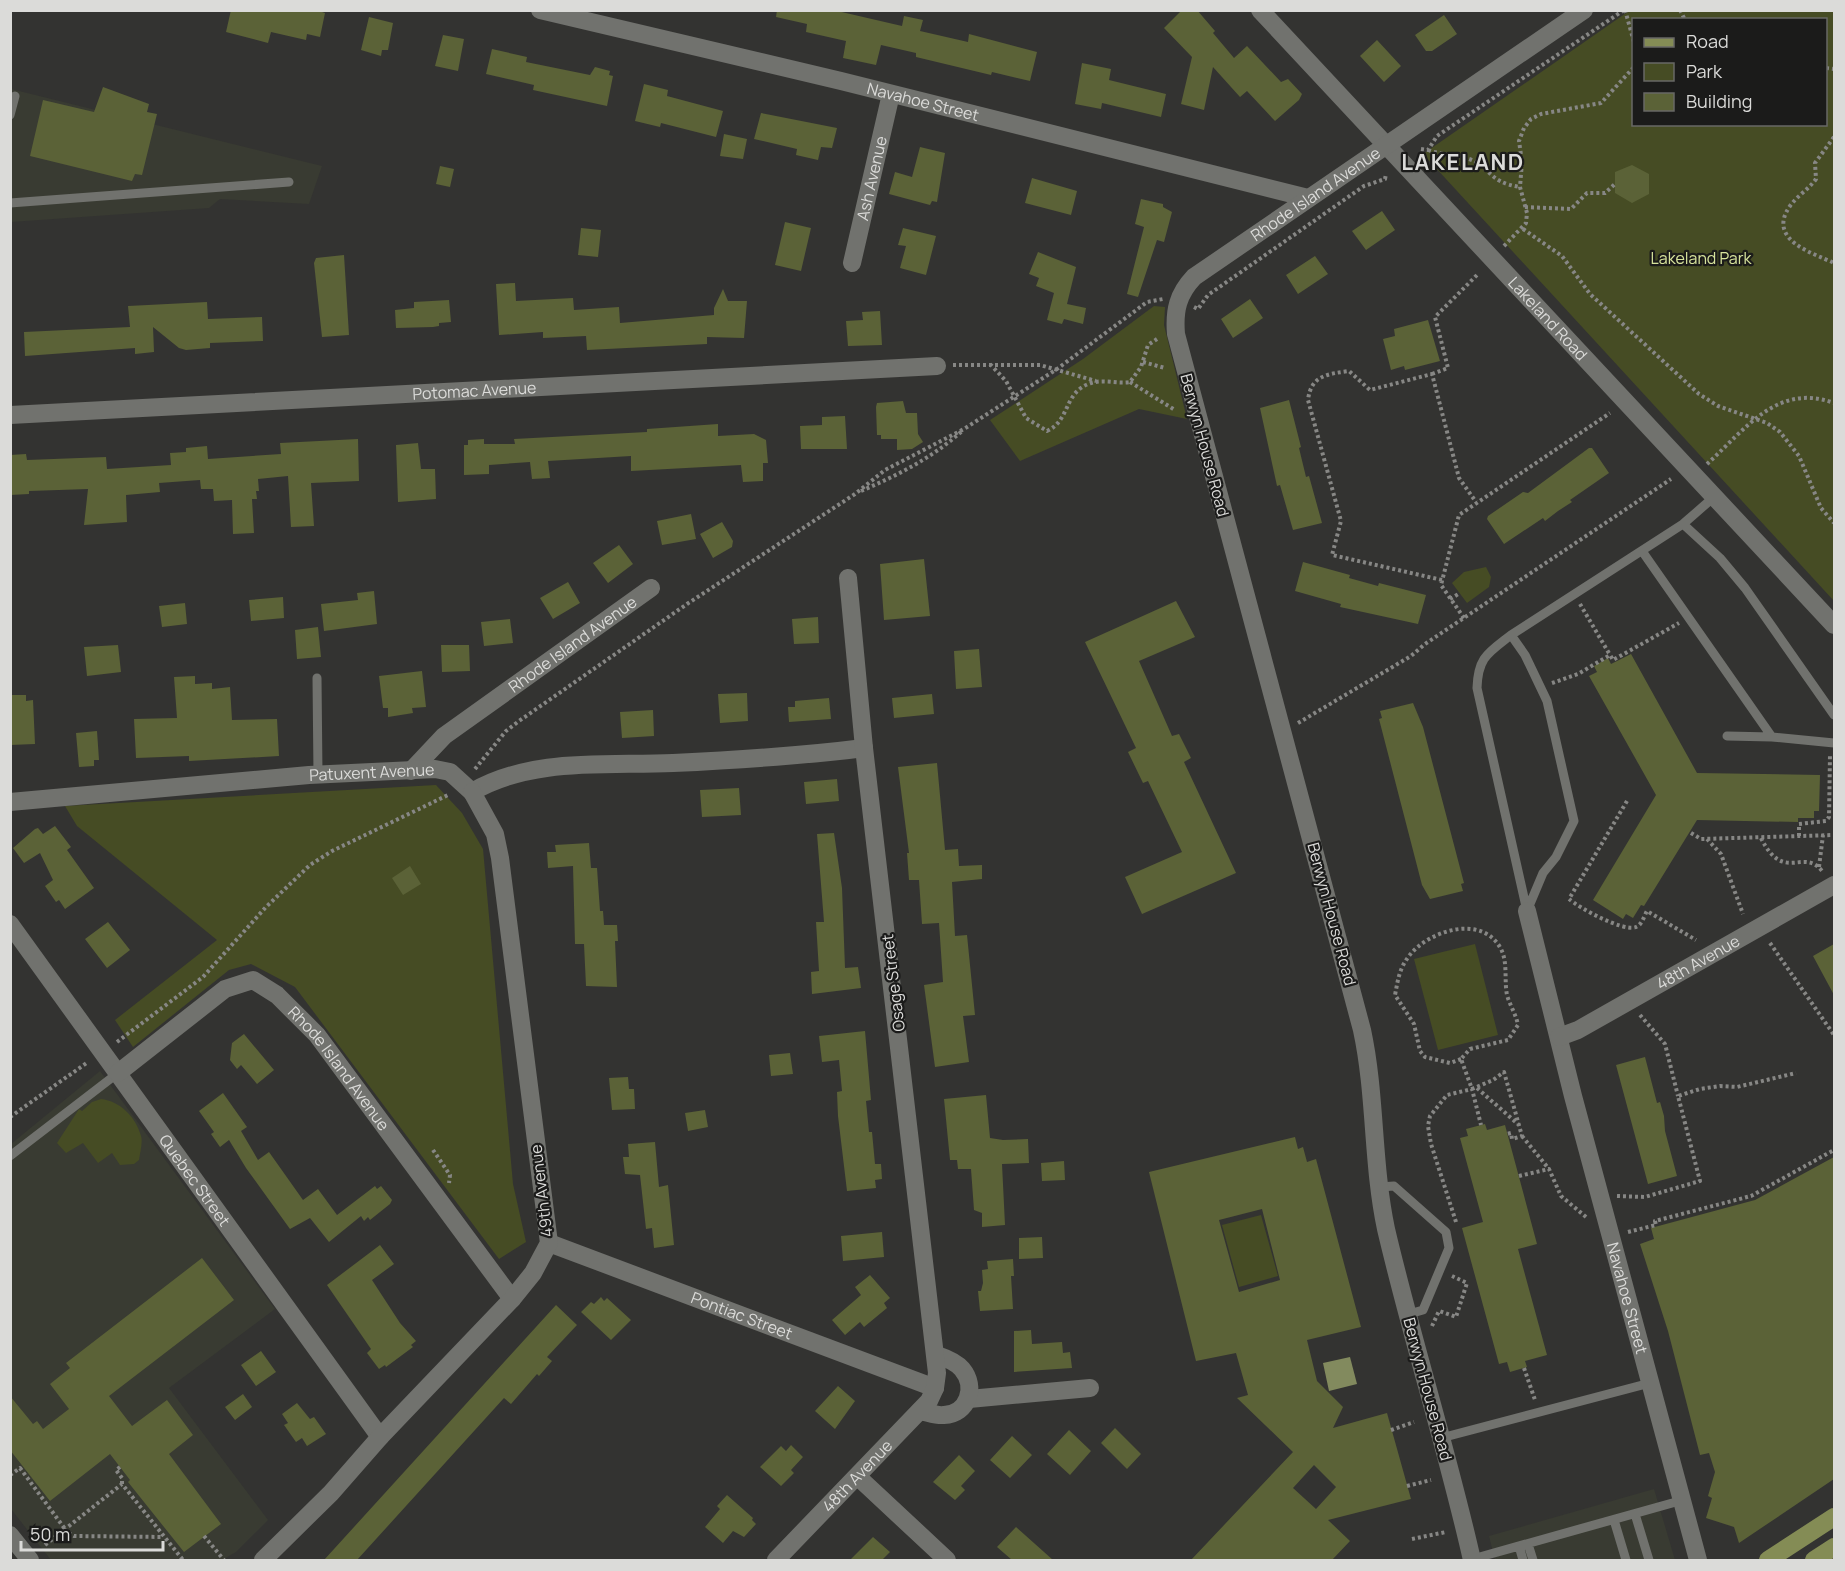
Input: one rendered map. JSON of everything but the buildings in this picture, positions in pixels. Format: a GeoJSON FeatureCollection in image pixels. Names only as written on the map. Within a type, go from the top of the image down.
{"type":"FeatureCollection","features":[{"type":"Feature","properties":{"kind":"main road"},"geometry":{"type":"LineString","coordinates":[[1768,1560],[1834,1517]]}},
{"type":"Feature","properties":{"kind":"main road"},"geometry":{"type":"LineString","coordinates":[[1814,1560],[1834,1547]]}},
{"type":"Feature","properties":{"kind":"street","name":"Navahoe Street"},"geometry":{"type":"LineString","coordinates":[[540,10],[891,94],[1308,198]]}},
{"type":"Feature","properties":{"kind":"street","name":"Lakeland Road"},"geometry":{"type":"LineString","coordinates":[[1260,10],[1834,625]]}},
{"type":"Feature","properties":{"kind":"street","name":"Rhode Island Avenue"},"geometry":{"type":"LineString","coordinates":[[1194,277],[1584,10]]}},
{"type":"Feature","properties":{"kind":"street","name":"Ash Avenue"},"geometry":{"type":"LineString","coordinates":[[852,263],[891,94]]}},
{"type":"Feature","properties":{"kind":"street","name":"Berwyn House Road"},"geometry":{"type":"LineString","coordinates":[[1194,277],[1177,302],[1176,334],[1362,1029],[1368,1055],[1380,1187],[1386,1227],[1470,1560]]}},
{"type":"Feature","properties":{"kind":"street","name":"Potomac Avenue"},"geometry":{"type":"LineString","coordinates":[[10,415],[937,366]]}},
{"type":"Feature","properties":{"kind":"street","name":"Osage Street"},"geometry":{"type":"LineString","coordinates":[[848,578],[864,748],[937,1355],[935,1388]]}},
{"type":"Feature","properties":{"kind":"street","name":"Rhode Island Avenue"},"geometry":{"type":"LineString","coordinates":[[411,771],[444,736],[651,588]]}},
{"type":"Feature","properties":{"kind":"street"},"geometry":{"type":"LineString","coordinates":[[468,787],[538,768],[674,763],[864,748]]}},
{"type":"Feature","properties":{"kind":"street","name":"Patuxent Avenue"},"geometry":{"type":"LineString","coordinates":[[10,802],[318,774],[435,769],[450,772],[468,787]]}},
{"type":"Feature","properties":{"kind":"street","name":"49th Avenue"},"geometry":{"type":"LineString","coordinates":[[263,1560],[331,1493],[380,1437],[512,1299],[533,1273],[549,1242],[500,858],[495,834],[468,787]]}},
{"type":"Feature","properties":{"kind":"street","name":"48th Avenue"},"geometry":{"type":"LineString","coordinates":[[1559,1036],[1578,1030],[1825,875]]}},
{"type":"Feature","properties":{"kind":"street","name":"Navahoe Street"},"geometry":{"type":"LineString","coordinates":[[1527,911],[1698,1560]]}},
{"type":"Feature","properties":{"kind":"street","name":"Quebec Street"},"geometry":{"type":"LineString","coordinates":[[10,924],[380,1437]]}},
{"type":"Feature","properties":{"kind":"street","name":"Rhode Island Avenue"},"geometry":{"type":"LineString","coordinates":[[118,1073],[225,989],[253,980],[277,995],[317,1035],[512,1299]]}},
{"type":"Feature","properties":{"kind":"street","name":"Pontiac Street"},"geometry":{"type":"LineString","coordinates":[[549,1242],[935,1388]]}},
{"type":"Feature","properties":{"kind":"street"},"geometry":{"type":"LineString","coordinates":[[920,1411],[944,1416],[960,1411],[969,1399],[969,1381],[962,1369],[937,1355]]}},
{"type":"Feature","properties":{"kind":"street","name":"48th Avenue"},"geometry":{"type":"LineString","coordinates":[[776,1560],[920,1411],[935,1388]]}},
{"type":"Feature","properties":{"kind":"street"},"geometry":{"type":"LineString","coordinates":[[969,1399],[1090,1388]]}},
{"type":"Feature","properties":{"kind":"street"},"geometry":{"type":"LineString","coordinates":[[858,1477],[947,1560]]}},
{"type":"Feature","properties":{"kind":"street"},"geometry":{"type":"LineString","coordinates":[[10,1535],[30,1560]]}},
{"type":"Feature","properties":{"kind":"lane"},"geometry":{"type":"LineString","coordinates":[[10,115],[15,96]]}},
{"type":"Feature","properties":{"kind":"lane"},"geometry":{"type":"LineString","coordinates":[[10,203],[289,182]]}},
{"type":"Feature","properties":{"kind":"lane"},"geometry":{"type":"LineString","coordinates":[[1527,911],[1477,688],[1478,671],[1484,656],[1511,635],[1683,524],[1714,496]]}},
{"type":"Feature","properties":{"kind":"lane"},"geometry":{"type":"LineString","coordinates":[[1683,524],[1720,558],[1745,588],[1834,716]]}},
{"type":"Feature","properties":{"kind":"lane"},"geometry":{"type":"LineString","coordinates":[[1642,551],[1772,737]]}},
{"type":"Feature","properties":{"kind":"lane"},"geometry":{"type":"LineString","coordinates":[[1511,635],[1525,656],[1547,701],[1574,821],[1556,857],[1543,873],[1527,911]]}},
{"type":"Feature","properties":{"kind":"lane"},"geometry":{"type":"LineString","coordinates":[[317,678],[318,774]]}},
{"type":"Feature","properties":{"kind":"lane"},"geometry":{"type":"LineString","coordinates":[[1727,736],[1772,737],[1832,743]]}},
{"type":"Feature","properties":{"kind":"lane"},"geometry":{"type":"LineString","coordinates":[[10,1156],[118,1073]]}},
{"type":"Feature","properties":{"kind":"lane"},"geometry":{"type":"LineString","coordinates":[[1380,1187],[1394,1186],[1446,1232],[1449,1240],[1449,1248],[1423,1310],[1409,1314]]}},
{"type":"Feature","properties":{"kind":"lane"},"geometry":{"type":"LineString","coordinates":[[1441,1438],[1650,1383]]}},
{"type":"Feature","properties":{"kind":"lane"},"geometry":{"type":"LineString","coordinates":[[1470,1560],[1683,1500]]}},
{"type":"Feature","properties":{"kind":"lane"},"geometry":{"type":"LineString","coordinates":[[1635,1514],[1649,1560]]}},
{"type":"Feature","properties":{"kind":"lane"},"geometry":{"type":"LineString","coordinates":[[1614,1520],[1626,1560]]}},
{"type":"Feature","properties":{"kind":"lane"},"geometry":{"type":"LineString","coordinates":[[1523,1560],[1524,1545]]}},
{"type":"Feature","properties":{"kind":"lane"},"geometry":{"type":"LineString","coordinates":[[1524,1545],[1533,1560]]}},
{"type":"Feature","properties":{"kind":"path"},"geometry":{"type":"LineString","coordinates":[[1428,150],[1437,136],[1624,10],[1632,36]]}},
{"type":"Feature","properties":{"kind":"path"},"geometry":{"type":"LineString","coordinates":[[1504,246],[1523,229],[1526,223],[1520,187],[1522,162],[1519,141],[1524,128],[1531,119],[1541,114],[1601,103],[1632,69]]}},
{"type":"Feature","properties":{"kind":"path"},"geometry":{"type":"LineString","coordinates":[[1834,137],[1815,163],[1816,179],[1791,204],[1786,213],[1784,225],[1786,235],[1795,245],[1834,263]]}},
{"type":"Feature","properties":{"kind":"path"},"geometry":{"type":"LineString","coordinates":[[1420,149],[1449,157],[1465,157],[1480,164],[1495,180],[1520,187]]}},
{"type":"Feature","properties":{"kind":"path"},"geometry":{"type":"LineString","coordinates":[[1198,309],[1208,295],[1364,186],[1384,179],[1386,174]]}},
{"type":"Feature","properties":{"kind":"path"},"geometry":{"type":"LineString","coordinates":[[1525,207],[1571,209],[1587,193],[1605,193],[1615,184]]}},
{"type":"Feature","properties":{"kind":"path"},"geometry":{"type":"LineString","coordinates":[[1523,229],[1562,256],[1590,294],[1699,394],[1718,406],[1756,419],[1780,432],[1791,444],[1821,508],[1834,523]]}},
{"type":"Feature","properties":{"kind":"path"},"geometry":{"type":"LineString","coordinates":[[1442,580],[1332,555],[1341,522],[1308,400],[1309,390],[1321,376],[1349,371],[1370,390],[1448,368],[1436,316],[1479,273]]}},
{"type":"Feature","properties":{"kind":"path"},"geometry":{"type":"LineString","coordinates":[[10,1117],[203,977],[266,907],[310,865],[360,837],[468,787],[506,731],[519,720],[687,604],[855,494],[885,470],[964,429],[1057,369],[1147,302],[1160,298]]}},
{"type":"Feature","properties":{"kind":"path"},"geometry":{"type":"LineString","coordinates":[[1130,382],[1143,362],[1148,345],[1157,339]]}},
{"type":"Feature","properties":{"kind":"path"},"geometry":{"type":"LineString","coordinates":[[1143,362],[1165,368]]}},
{"type":"Feature","properties":{"kind":"path"},"geometry":{"type":"LineString","coordinates":[[990,364],[1016,396],[1026,418],[1047,430],[1057,423],[1075,392],[1098,381]]}},
{"type":"Feature","properties":{"kind":"path"},"geometry":{"type":"LineString","coordinates":[[937,366],[1040,365],[1098,381],[1130,382],[1175,410]]}},
{"type":"Feature","properties":{"kind":"path"},"geometry":{"type":"LineString","coordinates":[[1432,374],[1459,478],[1476,502]]}},
{"type":"Feature","properties":{"kind":"path"},"geometry":{"type":"LineString","coordinates":[[1706,464],[1769,407],[1789,400],[1810,397],[1834,403]]}},
{"type":"Feature","properties":{"kind":"path"},"geometry":{"type":"LineString","coordinates":[[1464,618],[1441,585],[1459,515],[1610,413]]}},
{"type":"Feature","properties":{"kind":"path"},"geometry":{"type":"LineString","coordinates":[[855,494],[919,463],[943,448],[964,429]]}},
{"type":"Feature","properties":{"kind":"path"},"geometry":{"type":"LineString","coordinates":[[1299,723],[1411,656],[1425,644],[1671,479]]}},
{"type":"Feature","properties":{"kind":"path"},"geometry":{"type":"LineString","coordinates":[[1450,599],[1460,593]]}},
{"type":"Feature","properties":{"kind":"path"},"geometry":{"type":"LineString","coordinates":[[1574,594],[1613,660],[1689,618]]}},
{"type":"Feature","properties":{"kind":"path"},"geometry":{"type":"LineString","coordinates":[[1540,687],[1578,674],[1610,655]]}},
{"type":"Feature","properties":{"kind":"path"},"geometry":{"type":"LineString","coordinates":[[1798,836],[1799,824],[1826,821],[1829,817],[1832,743]]}},
{"type":"Feature","properties":{"kind":"path"},"geometry":{"type":"LineString","coordinates":[[1627,801],[1569,899],[1607,921],[1629,927],[1636,927],[1647,911],[1696,940]]}},
{"type":"Feature","properties":{"kind":"path"},"geometry":{"type":"LineString","coordinates":[[1691,833],[1701,839],[1834,835]]}},
{"type":"Feature","properties":{"kind":"path"},"geometry":{"type":"LineString","coordinates":[[1823,835],[1825,875]]}},
{"type":"Feature","properties":{"kind":"path"},"geometry":{"type":"LineString","coordinates":[[1761,838],[1769,855],[1778,862],[1804,862],[1825,875]]}},
{"type":"Feature","properties":{"kind":"path"},"geometry":{"type":"LineString","coordinates":[[1707,839],[1721,854],[1743,914]]}},
{"type":"Feature","properties":{"kind":"path"},"geometry":{"type":"LineString","coordinates":[[1477,930],[1501,949],[1506,967],[1507,994],[1518,1025],[1508,1040],[1470,1049],[1461,1059],[1450,1063],[1425,1058],[1420,1051],[1414,1024],[1395,995],[1401,968],[1423,941],[1444,932],[1477,930]]}},
{"type":"Feature","properties":{"kind":"path"},"geometry":{"type":"LineString","coordinates":[[1770,943],[1834,1035]]}},
{"type":"Feature","properties":{"kind":"path"},"geometry":{"type":"LineString","coordinates":[[1617,1196],[1645,1197],[1700,1181],[1665,1044],[1640,1014]]}},
{"type":"Feature","properties":{"kind":"path"},"geometry":{"type":"LineString","coordinates":[[1461,1059],[1474,1089],[1481,1125]]}},
{"type":"Feature","properties":{"kind":"path"},"geometry":{"type":"LineString","coordinates":[[1459,1228],[1431,1144],[1428,1126],[1430,1116],[1447,1095],[1474,1089],[1504,1072],[1522,1136],[1549,1169],[1561,1196],[1587,1217]]}},
{"type":"Feature","properties":{"kind":"path"},"geometry":{"type":"LineString","coordinates":[[1678,1096],[1720,1086],[1737,1088],[1797,1073]]}},
{"type":"Feature","properties":{"kind":"path"},"geometry":{"type":"LineString","coordinates":[[1474,1089],[1519,1125]]}},
{"type":"Feature","properties":{"kind":"path"},"geometry":{"type":"LineString","coordinates":[[1507,1134],[1511,1133],[1512,1139],[1522,1136]]}},
{"type":"Feature","properties":{"kind":"path"},"geometry":{"type":"LineString","coordinates":[[1627,1233],[1656,1225],[1655,1221],[1752,1197],[1834,1150]]}},
{"type":"Feature","properties":{"kind":"path"},"geometry":{"type":"LineString","coordinates":[[1519,1176],[1549,1169]]}},
{"type":"Feature","properties":{"kind":"path"},"geometry":{"type":"LineString","coordinates":[[1432,1326],[1439,1311],[1456,1317],[1467,1283],[1451,1278],[1455,1267]]}},
{"type":"Feature","properties":{"kind":"path"},"geometry":{"type":"LineString","coordinates":[[1524,1368],[1539,1412]]}},
{"type":"Feature","properties":{"kind":"path"},"geometry":{"type":"LineString","coordinates":[[1391,1430],[1414,1422]]}},
{"type":"Feature","properties":{"kind":"path"},"geometry":{"type":"LineString","coordinates":[[120,1467],[116,1470],[122,1478],[122,1484],[183,1560]]}},
{"type":"Feature","properties":{"kind":"path"},"geometry":{"type":"LineString","coordinates":[[10,1475],[20,1468],[64,1530],[74,1536],[164,1537]]}},
{"type":"Feature","properties":{"kind":"path"},"geometry":{"type":"LineString","coordinates":[[1407,1486],[1431,1480]]}},
{"type":"Feature","properties":{"kind":"path"},"geometry":{"type":"LineString","coordinates":[[45,1545],[122,1484]]}},
{"type":"Feature","properties":{"kind":"path"},"geometry":{"type":"LineString","coordinates":[[1412,1539],[1446,1532]]}},
{"type":"Feature","properties":{"kind":"path"},"geometry":{"type":"LineString","coordinates":[[204,1536],[224,1560]]}},
{"type":"Feature","properties":{"kind":"shaded area"},"geometry":{"type":"Polygon","coordinates":[[[11,89],[322,166],[309,204],[220,199],[209,208],[11,222],[11,89]]]}},
{"type":"Feature","properties":{"kind":"shaded area"},"geometry":{"type":"Polygon","coordinates":[[[100,1071],[275,1309],[169,1388],[268,1520],[236,1552],[222,1560],[51,1560],[11,1509],[11,1144],[100,1071]]]}},
{"type":"Feature","properties":{"kind":"shaded area"},"geometry":{"type":"Polygon","coordinates":[[[1350,1357],[1357,1384],[1329,1391],[1323,1363],[1350,1357]]]}},
{"type":"Feature","properties":{"kind":"shaded area"},"geometry":{"type":"Polygon","coordinates":[[[1654,1489],[1675,1560],[1495,1560],[1489,1536],[1654,1489]]]}},
{"type":"Feature","properties":{"kind":"green space","name":"Lakeland Park"},"geometry":{"type":"Polygon","coordinates":[[[1629,11],[1834,11],[1834,601],[1423,154],[1629,11]]]}},
{"type":"Feature","properties":{"kind":"green space"},"geometry":{"type":"Polygon","coordinates":[[[1154,306],[1165,307],[1164,325],[1187,419],[1139,409],[1020,461],[990,420],[1083,359],[1154,306]]]}},
{"type":"Feature","properties":{"kind":"green space"},"geometry":{"type":"Polygon","coordinates":[[[1486,567],[1491,577],[1489,587],[1467,603],[1452,583],[1464,572],[1486,567]]]}},
{"type":"Feature","properties":{"kind":"green space"},"geometry":{"type":"Polygon","coordinates":[[[436,785],[462,813],[483,849],[513,1184],[526,1242],[499,1259],[295,987],[251,964],[229,970],[133,1047],[115,1020],[217,940],[77,826],[65,806],[436,785]]]}},
{"type":"Feature","properties":{"kind":"green space"},"geometry":{"type":"Polygon","coordinates":[[[1475,944],[1498,1035],[1438,1050],[1414,959],[1475,944]]]}},
{"type":"Feature","properties":{"kind":"green space"},"geometry":{"type":"Polygon","coordinates":[[[101,1099],[121,1107],[131,1116],[139,1129],[142,1141],[139,1160],[134,1164],[120,1165],[112,1153],[98,1163],[83,1143],[66,1153],[57,1143],[79,1109],[82,1111],[92,1102],[101,1099]]]}},
{"type":"Feature","properties":{"kind":"green space"},"geometry":{"type":"Polygon","coordinates":[[[1261,1215],[1278,1276],[1239,1287],[1222,1225],[1261,1215]]]}},
{"type":"Feature","properties":{"kind":"district","name":"LAKELAND"},"geometry":{"type":"Point","coordinates":[1463,162]}}]}
